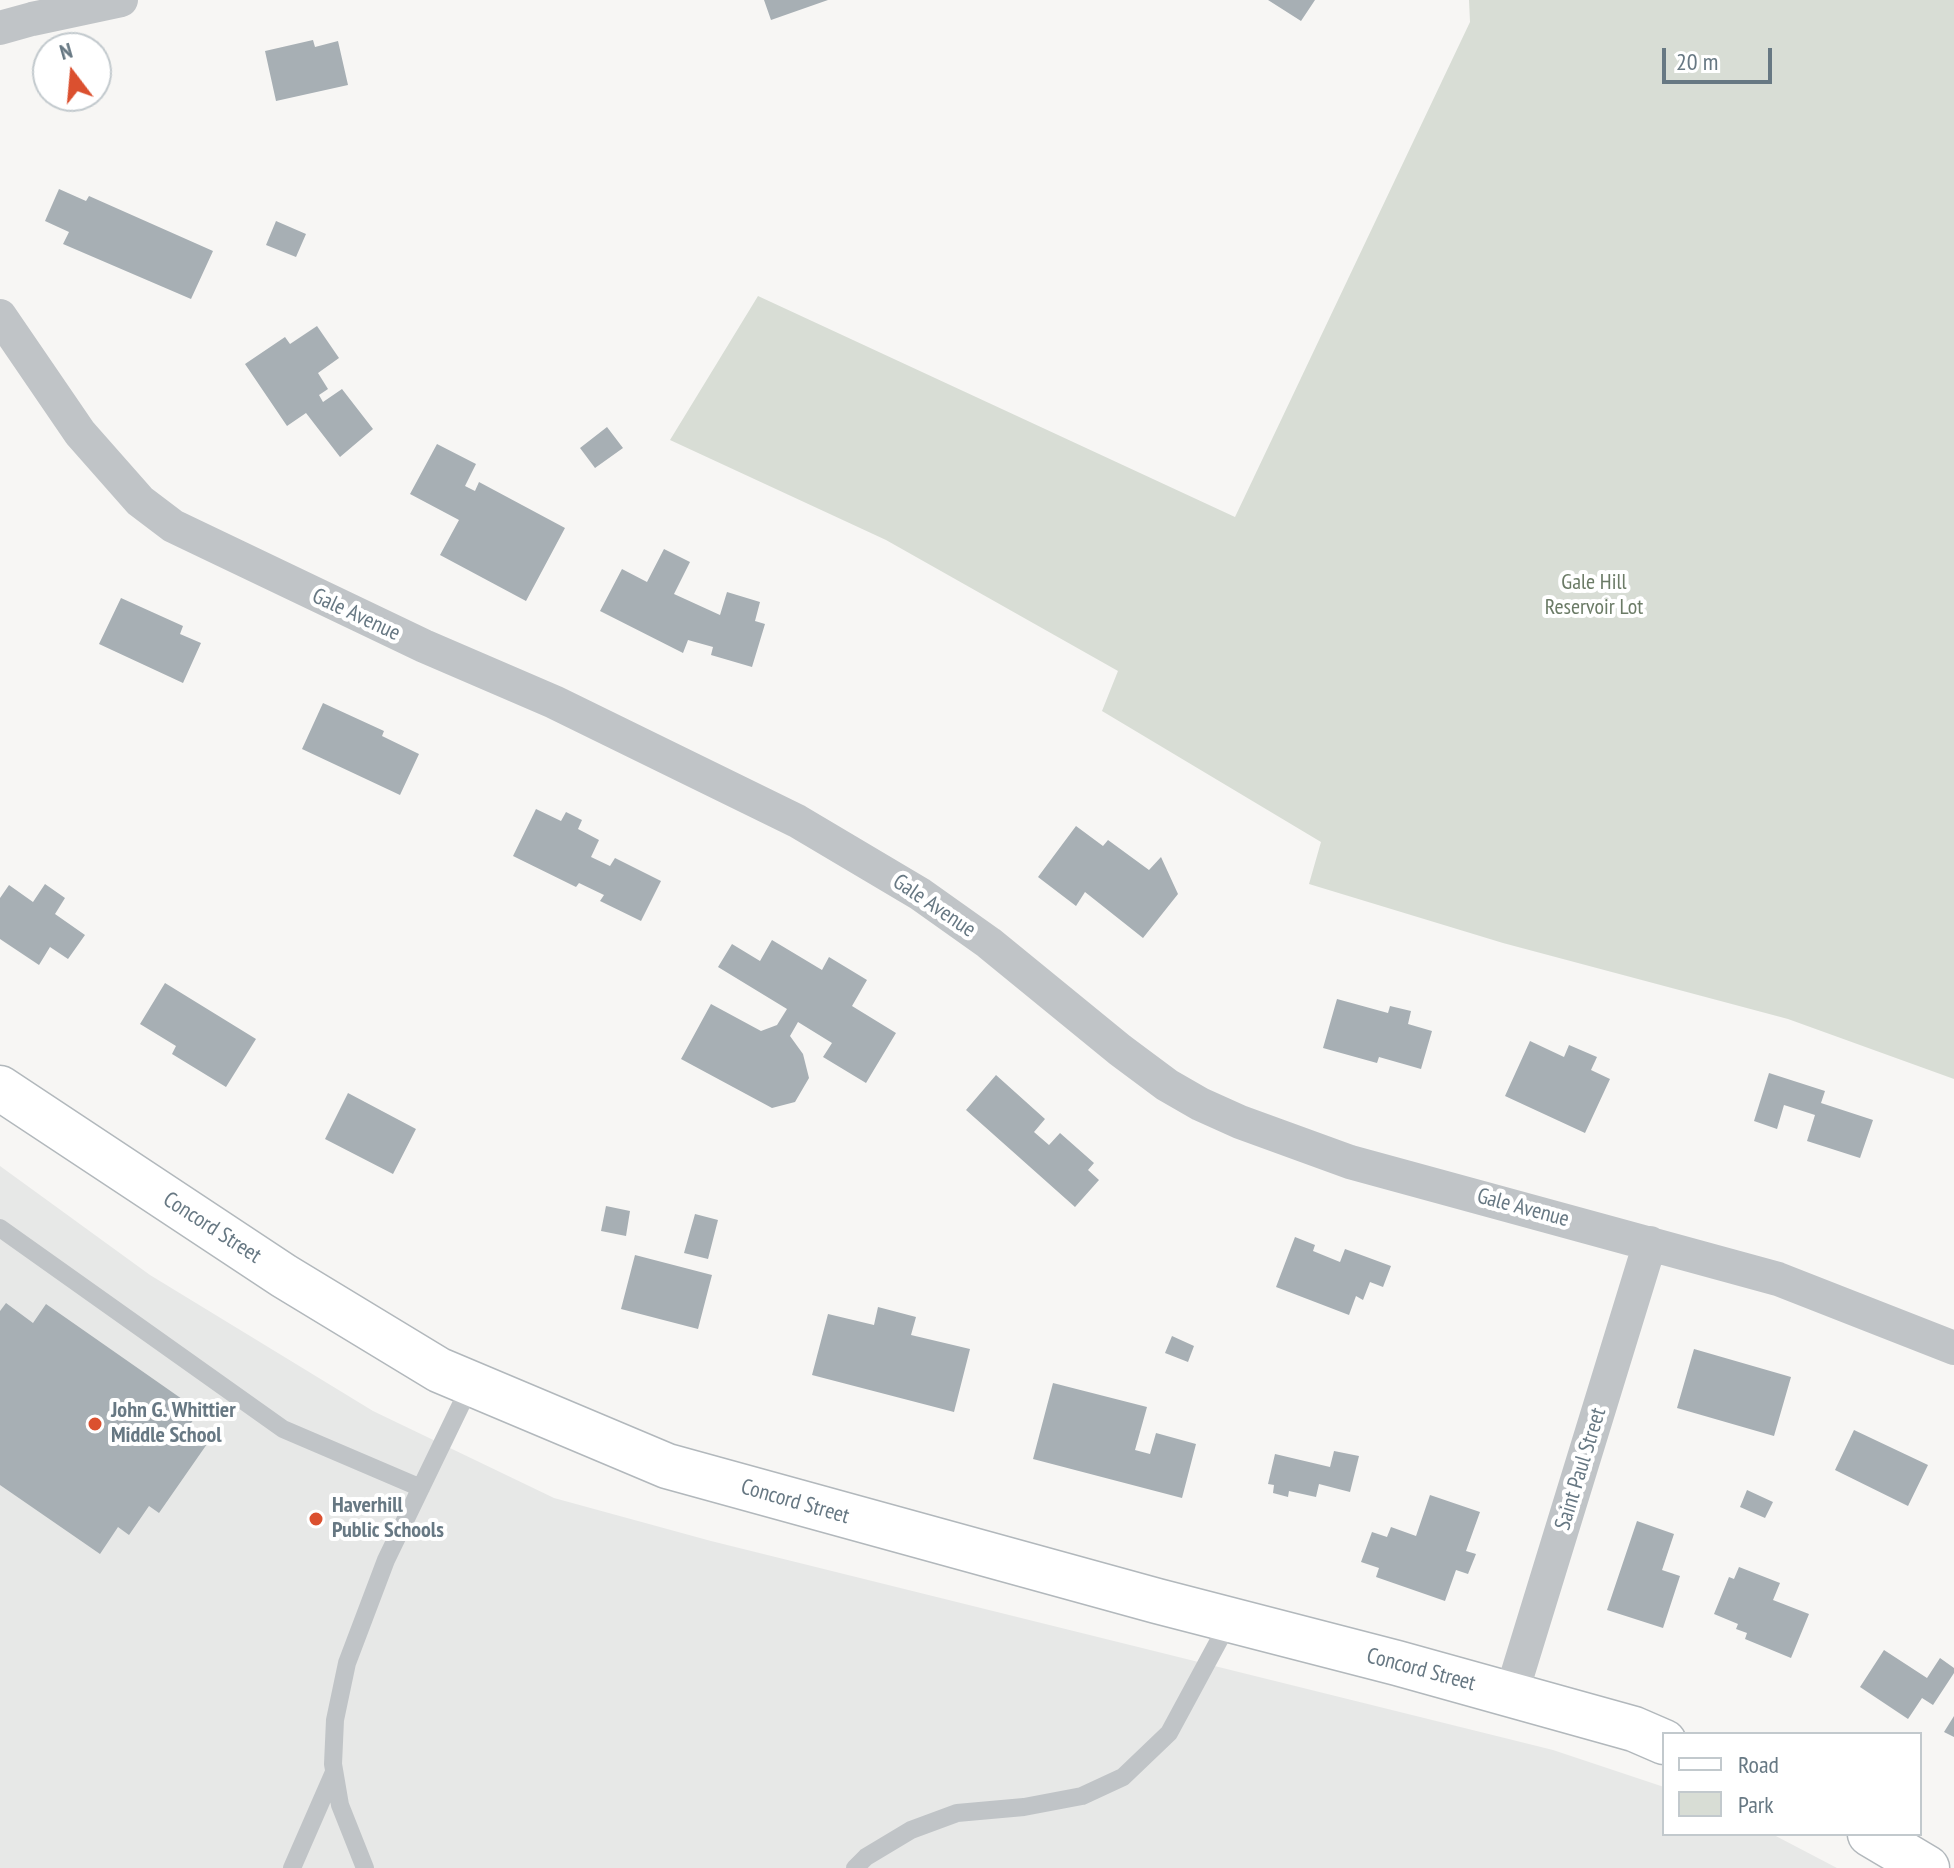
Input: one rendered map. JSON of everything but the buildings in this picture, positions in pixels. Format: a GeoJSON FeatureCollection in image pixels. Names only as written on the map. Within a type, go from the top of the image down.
{"type":"FeatureCollection","features":[{"type":"Feature","properties":{"kind":"main road","name":"Concord Street"},"geometry":{"type":"LineString","coordinates":[[0,1088],[284,1276],[439,1370],[667,1466],[1634,1729],[1662,1741]]}},
{"type":"Feature","properties":{"kind":"main road"},"geometry":{"type":"LineString","coordinates":[[1873,1836],[1927,1868]]}},
{"type":"Feature","properties":{"kind":"street"},"geometry":{"type":"LineString","coordinates":[[0,28],[121,0]]}},
{"type":"Feature","properties":{"kind":"street","name":"Gale Avenue"},"geometry":{"type":"LineString","coordinates":[[0,316],[80,433],[125,485],[164,520],[223,552],[424,646],[554,702],[725,783],[797,821],[931,902],[989,943],[1120,1050],[1189,1098],[1240,1122],[1350,1162],[1778,1279],[1954,1348]]}},
{"type":"Feature","properties":{"kind":"street","name":"Saint Paul Street"},"geometry":{"type":"LineString","coordinates":[[1511,1695],[1650,1243]]}},
{"type":"Feature","properties":{"kind":"lane"},"geometry":{"type":"LineString","coordinates":[[0,1228],[283,1429],[421,1488]]}},
{"type":"Feature","properties":{"kind":"lane"},"geometry":{"type":"LineString","coordinates":[[365,1868],[340,1805],[334,1772],[335,1720],[347,1663],[386,1560],[472,1384]]}},
{"type":"Feature","properties":{"kind":"lane"},"geometry":{"type":"LineString","coordinates":[[855,1868],[866,1857],[911,1830],[957,1813],[1024,1807],[1082,1796],[1123,1777],[1169,1733],[1230,1620]]}},
{"type":"Feature","properties":{"kind":"lane"},"geometry":{"type":"LineString","coordinates":[[292,1868],[334,1772]]}},
{"type":"Feature","properties":{"kind":"shaded area","name":"Haverhill Public Schools"},"geometry":{"type":"Polygon","coordinates":[[[0,1166],[150,1275],[373,1411],[554,1498],[711,1541],[1553,1750],[1662,1786],[1662,1836],[1776,1836],[1837,1868],[0,1868],[0,1166]]]}},
{"type":"Feature","properties":{"kind":"green space","name":"Gale Hill Reservoir Lot"},"geometry":{"type":"Polygon","coordinates":[[[1469,0],[1954,0],[1954,1079],[1788,1019],[1503,943],[1309,884],[1321,842],[1102,711],[1118,671],[886,540],[670,440],[758,296],[1235,517],[1470,22],[1469,0]]]}},
{"type":"Feature","properties":{"kind":"place","name":"John G. Whittier Middle School"},"geometry":{"type":"Point","coordinates":[95,1424]}},
{"type":"Feature","properties":{"kind":"place","name":"Haverhill Public Schools"},"geometry":{"type":"Point","coordinates":[316,1519]}}]}
